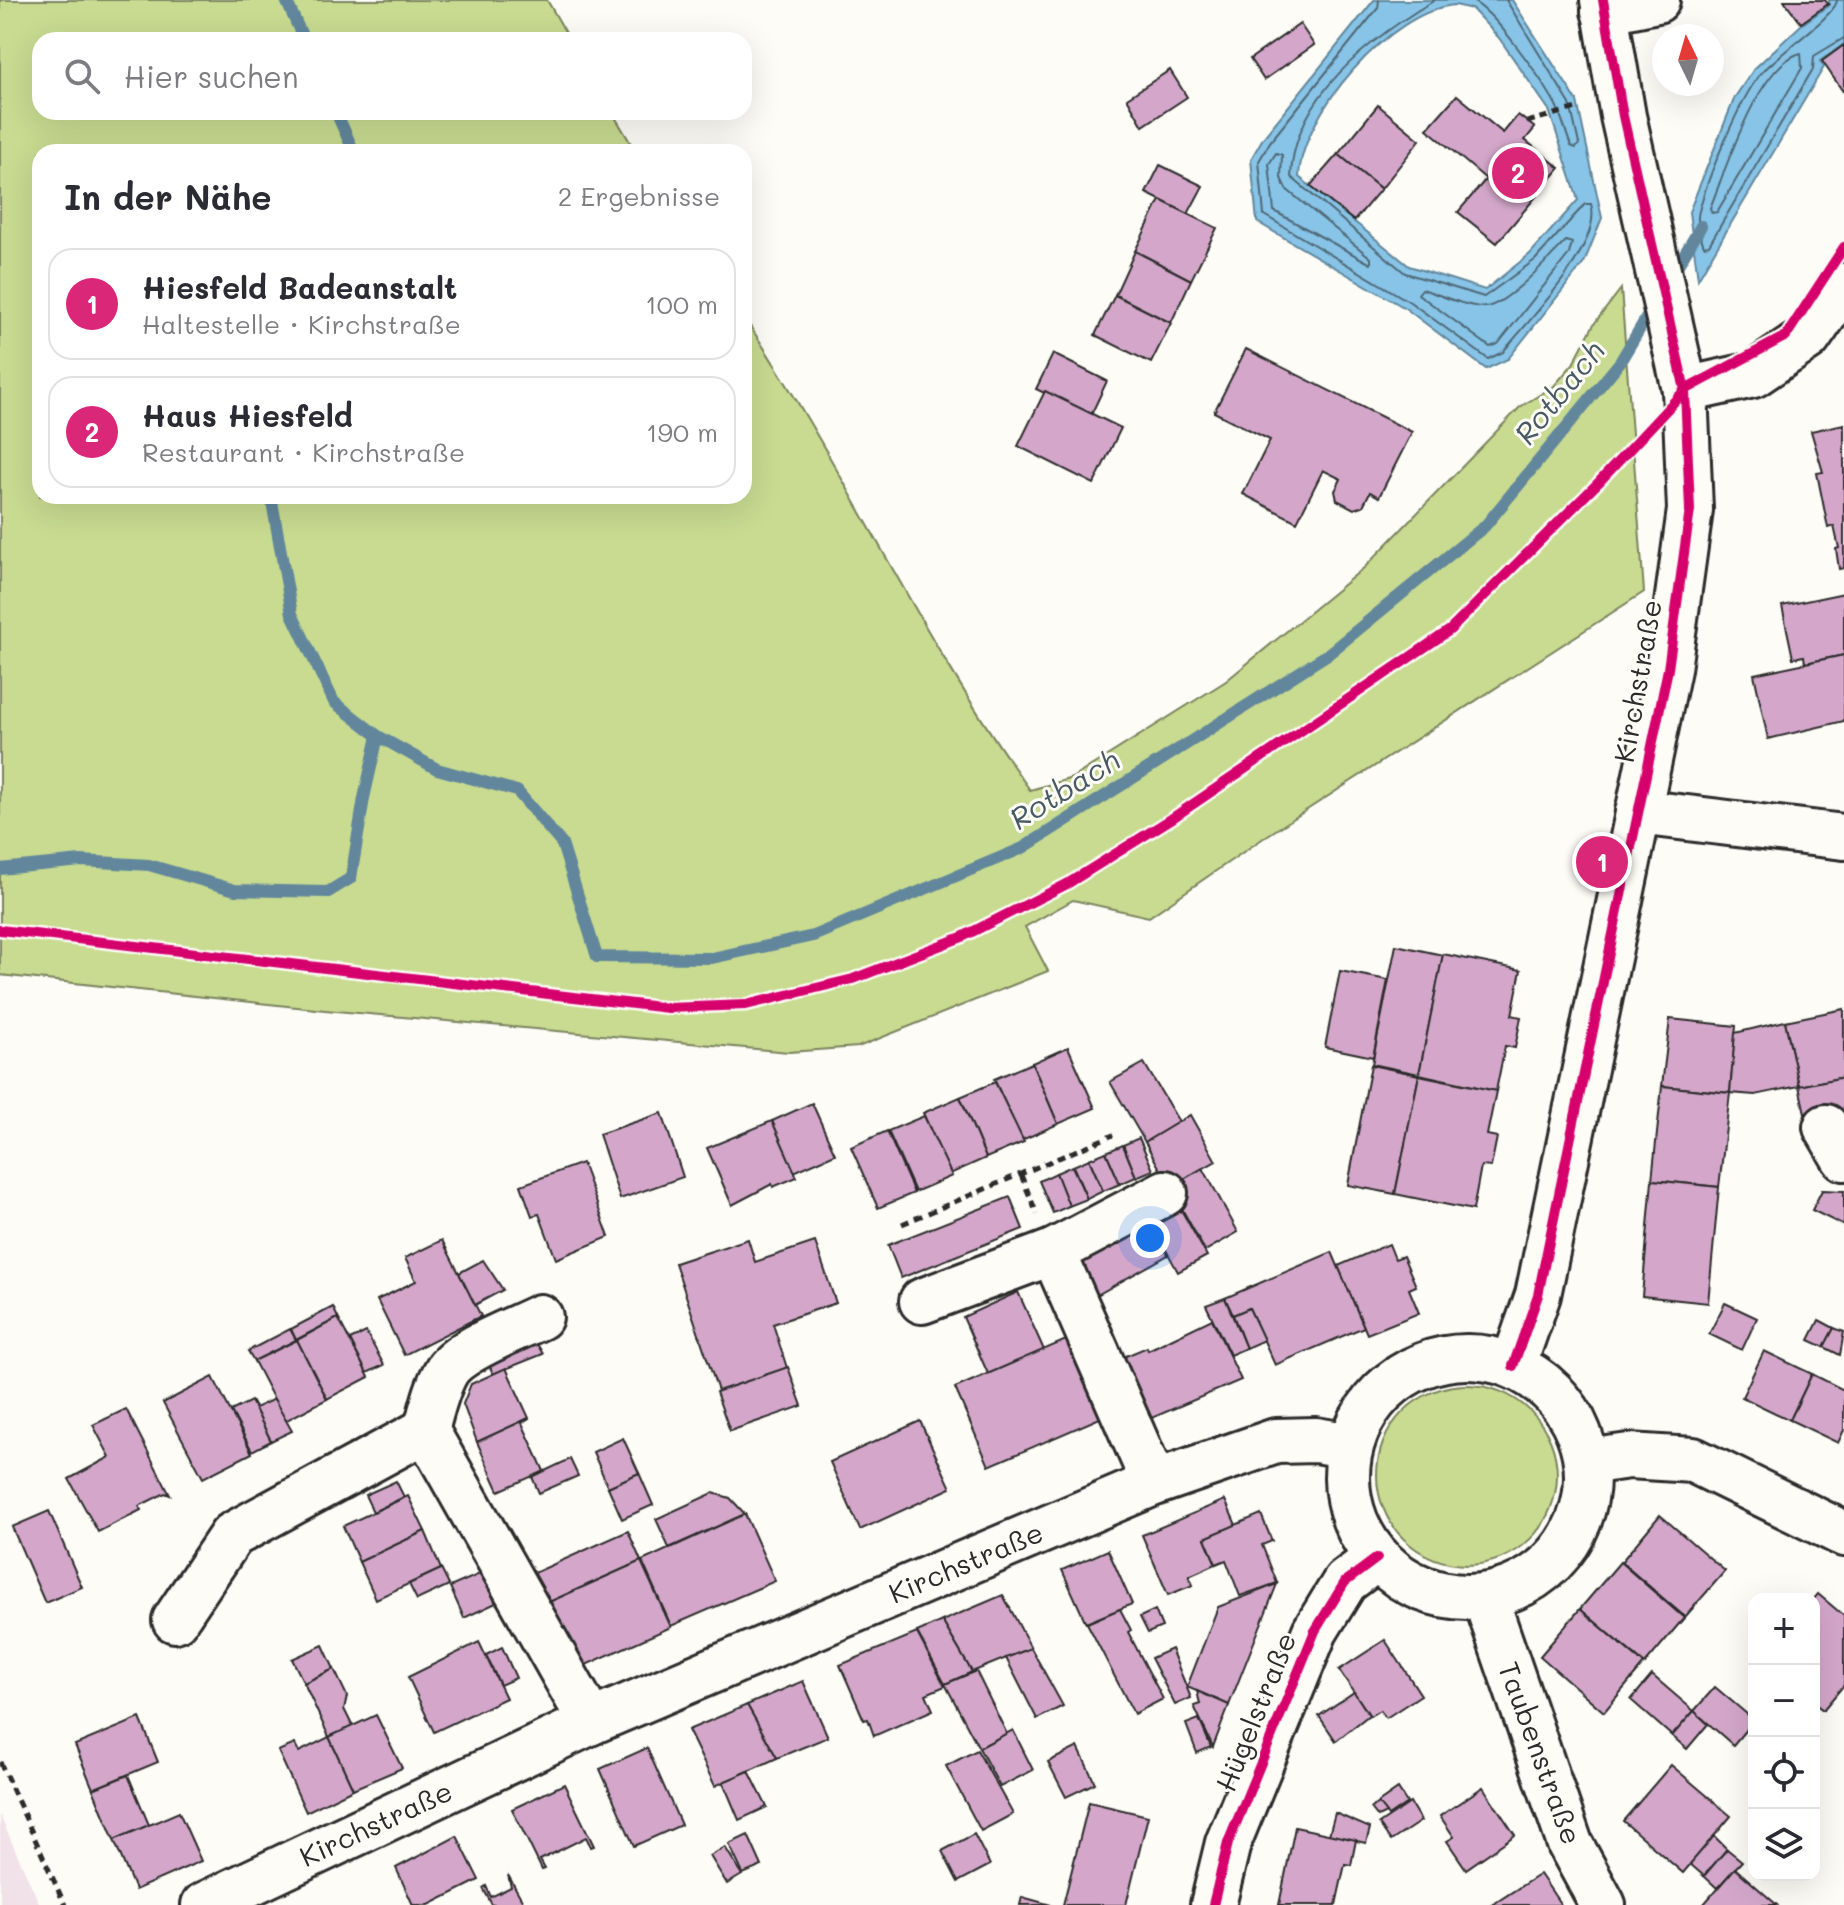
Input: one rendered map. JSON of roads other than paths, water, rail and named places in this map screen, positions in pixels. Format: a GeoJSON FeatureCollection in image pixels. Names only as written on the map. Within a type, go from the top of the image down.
{"type":"FeatureCollection","features":[{"type":"Feature","properties":{"kind":"street"},"geometry":{"type":"LineString","coordinates":[[1604,6],[1657,0]]}},
{"type":"Feature","properties":{"kind":"street","name":"Kirchstraße"},"geometry":{"type":"LineString","coordinates":[[1513,1366],[1538,1295],[1668,669],[1690,510],[1685,390],[1604,6]]}},
{"type":"Feature","properties":{"kind":"street"},"geometry":{"type":"LineString","coordinates":[[1685,390],[1753,375],[1808,338],[1844,286]]}},
{"type":"Feature","properties":{"kind":"street"},"geometry":{"type":"LineString","coordinates":[[1638,812],[1844,837]]}},
{"type":"Feature","properties":{"kind":"street"},"geometry":{"type":"LineString","coordinates":[[922,1301],[1053,1252],[1165,1193]]}},
{"type":"Feature","properties":{"kind":"street"},"geometry":{"type":"LineString","coordinates":[[1053,1252],[1154,1483]]}},
{"type":"Feature","properties":{"kind":"street"},"geometry":{"type":"LineString","coordinates":[[540,1317],[468,1353],[448,1368],[436,1393],[426,1430],[591,1722]]}},
{"type":"Feature","properties":{"kind":"street"},"geometry":{"type":"LineString","coordinates":[[1473,1357],[1513,1366],[1541,1381],[1563,1403],[1579,1431],[1587,1462],[1586,1499],[1574,1534],[1551,1564],[1521,1586],[1485,1597],[1445,1596],[1408,1583],[1377,1558],[1356,1525],[1346,1486],[1350,1446],[1367,1409],[1395,1380],[1432,1361],[1473,1357]]}},
{"type":"Feature","properties":{"kind":"street"},"geometry":{"type":"LineString","coordinates":[[175,1620],[232,1535],[426,1430]]}},
{"type":"Feature","properties":{"kind":"street","name":"Kirchstraße"},"geometry":{"type":"LineString","coordinates":[[204,1905],[591,1722],[1154,1483],[1276,1441],[1316,1440],[1350,1446]]}},
{"type":"Feature","properties":{"kind":"street"},"geometry":{"type":"LineString","coordinates":[[1587,1462],[1629,1456],[1693,1460],[1844,1534]]}},
{"type":"Feature","properties":{"kind":"street","name":"Hügelstraße"},"geometry":{"type":"LineString","coordinates":[[1213,1905],[1228,1843],[1315,1631],[1345,1582],[1377,1558]]}},
{"type":"Feature","properties":{"kind":"street","name":"Taubenstraße"},"geometry":{"type":"LineString","coordinates":[[1485,1597],[1570,1844],[1603,1905]]}},
{"type":"Feature","properties":{"kind":"water"},"geometry":{"type":"Polygon","coordinates":[[[1374,0],[1512,0],[1577,101],[1602,218],[1584,263],[1508,359],[1486,369],[1405,308],[1257,222],[1251,159],[1263,138],[1374,0]],[[1455,5],[1430,11],[1404,25],[1378,45],[1332,96],[1315,124],[1304,151],[1299,177],[1409,266],[1485,290],[1530,254],[1578,200],[1549,110],[1499,38],[1472,9],[1455,5]]]}},
{"type":"Feature","properties":{"kind":"water"},"geometry":{"type":"Polygon","coordinates":[[[1829,0],[1844,0],[1844,44],[1820,61],[1824,67],[1698,279],[1689,212],[1735,97],[1754,69],[1801,25],[1829,5],[1829,0]]]}},
{"type":"Feature","properties":{"kind":"waterway","name":"Rotbach"},"geometry":{"type":"LineString","coordinates":[[286,0],[300,32]]}},
{"type":"Feature","properties":{"kind":"waterway","name":"Rotbach"},"geometry":{"type":"LineString","coordinates":[[340,120],[350,144]]}},
{"type":"Feature","properties":{"kind":"waterway","name":"Rotbach"},"geometry":{"type":"LineString","coordinates":[[1672,275],[1701,226]]}},
{"type":"Feature","properties":{"kind":"waterway","name":"Rotbach"},"geometry":{"type":"LineString","coordinates":[[272,504],[292,614],[334,702],[378,736],[437,769],[517,791],[562,844],[597,957],[712,958],[813,936],[1023,848],[1328,654],[1485,526],[1620,362],[1654,305]]}},
{"type":"Feature","properties":{"kind":"waterway"},"geometry":{"type":"LineString","coordinates":[[0,869],[81,861],[149,865],[235,890],[328,892],[351,878],[378,736]]}},
{"type":"Feature","properties":{"kind":"place","name":"Haus Hiesfeld"},"geometry":{"type":"Point","coordinates":[1518,173]}},
{"type":"Feature","properties":{"kind":"place","name":"Hiesfeld Badeanstalt"},"geometry":{"type":"Point","coordinates":[1602,862]}}]}
